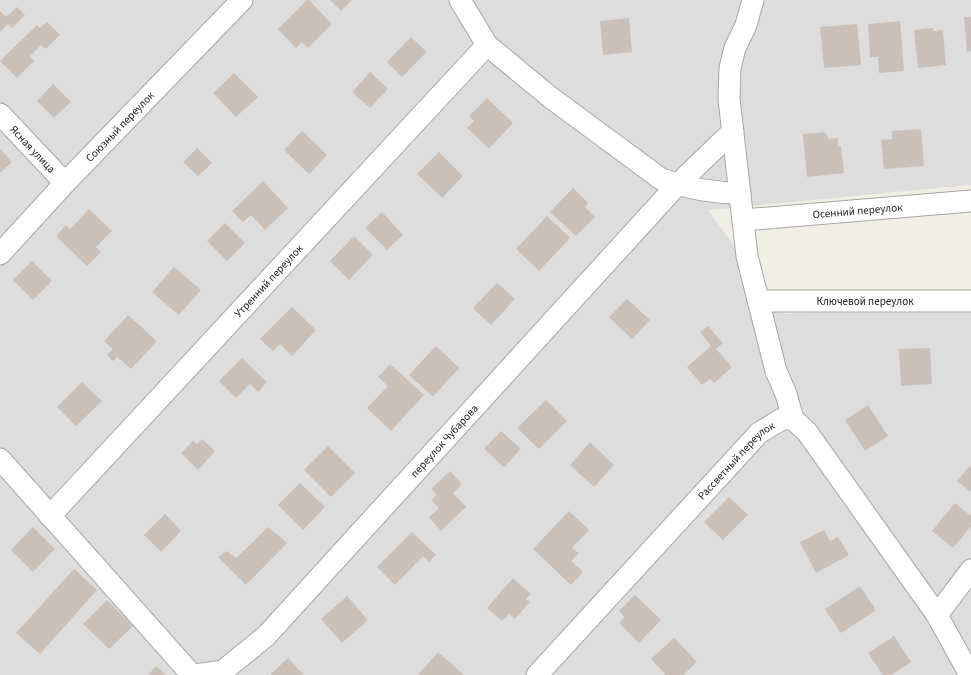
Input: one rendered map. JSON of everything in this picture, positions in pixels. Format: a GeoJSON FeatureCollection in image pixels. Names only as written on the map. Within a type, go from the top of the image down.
{"type":"FeatureCollection","features":[{"type":"Feature","properties":{"kind":"street","name":"Союзный переулок"},"geometry":{"type":"LineString","coordinates":[[0,254],[65,183],[242,0]]}},
{"type":"Feature","properties":{"kind":"street"},"geometry":{"type":"LineString","coordinates":[[460,0],[487,45],[568,111],[661,178],[677,185],[722,193],[740,193]]}},
{"type":"Feature","properties":{"kind":"street"},"geometry":{"type":"LineString","coordinates":[[759,0],[753,0],[746,25],[735,48],[730,68],[729,98],[747,256],[776,371],[786,394],[794,419],[807,432],[937,615],[970,675]]}},
{"type":"Feature","properties":{"kind":"street","name":"Утренний переулок"},"geometry":{"type":"LineString","coordinates":[[50,516],[487,45]]}},
{"type":"Feature","properties":{"kind":"street","name":"Ясная улица"},"geometry":{"type":"LineString","coordinates":[[0,114],[65,183]]}},
{"type":"Feature","properties":{"kind":"street"},"geometry":{"type":"LineString","coordinates":[[677,185],[733,131]]}},
{"type":"Feature","properties":{"kind":"street","name":"переулок Чубарова"},"geometry":{"type":"LineString","coordinates":[[196,675],[223,671],[266,636],[677,185]]}},
{"type":"Feature","properties":{"kind":"street","name":"Осенний переулок"},"geometry":{"type":"LineString","coordinates":[[743,220],[971,201]]}},
{"type":"Feature","properties":{"kind":"street","name":"Ключевой переулок"},"geometry":{"type":"LineString","coordinates":[[758,301],[971,301]]}},
{"type":"Feature","properties":{"kind":"street","name":"Рассветный переулок"},"geometry":{"type":"LineString","coordinates":[[537,675],[759,432],[782,419],[794,419]]}},
{"type":"Feature","properties":{"kind":"street"},"geometry":{"type":"LineString","coordinates":[[0,458],[192,675]]}},
{"type":"Feature","properties":{"kind":"street"},"geometry":{"type":"LineString","coordinates":[[937,615],[971,570]]}},
{"type":"Feature","properties":{"kind":"shaded area"},"geometry":{"type":"Polygon","coordinates":[[[0,0],[971,0],[971,185],[708,210],[784,314],[971,299],[971,675],[0,675],[0,0]]]}},
{"type":"Feature","properties":{"kind":"building"},"geometry":{"type":"Polygon","coordinates":[[[307,0],[309,0],[332,24],[308,48],[302,42],[296,48],[278,29],[307,0]]]}},
{"type":"Feature","properties":{"kind":"building"},"geometry":{"type":"Polygon","coordinates":[[[330,0],[352,0],[341,11],[330,0]]]}},
{"type":"Feature","properties":{"kind":"building"},"geometry":{"type":"Polygon","coordinates":[[[17,7],[25,15],[12,28],[8,24],[0,32],[0,11],[6,17],[17,7]]]}},
{"type":"Feature","properties":{"kind":"building"},"geometry":{"type":"Polygon","coordinates":[[[964,17],[971,17],[971,51],[967,52],[964,17]]]}},
{"type":"Feature","properties":{"kind":"building"},"geometry":{"type":"Polygon","coordinates":[[[629,18],[632,52],[603,55],[600,21],[629,18]]]}},
{"type":"Feature","properties":{"kind":"building"},"geometry":{"type":"Polygon","coordinates":[[[900,21],[904,71],[879,73],[878,57],[870,57],[868,24],[900,21]]]}},
{"type":"Feature","properties":{"kind":"building"},"geometry":{"type":"Polygon","coordinates":[[[47,22],[60,35],[46,49],[41,45],[30,56],[34,61],[17,78],[0,61],[37,25],[40,28],[47,22]]]}},
{"type":"Feature","properties":{"kind":"building"},"geometry":{"type":"Polygon","coordinates":[[[857,24],[861,65],[824,68],[820,27],[857,24]]]}},
{"type":"Feature","properties":{"kind":"building"},"geometry":{"type":"Polygon","coordinates":[[[933,28],[933,31],[943,30],[946,65],[918,68],[914,30],[933,28]]]}},
{"type":"Feature","properties":{"kind":"building"},"geometry":{"type":"Polygon","coordinates":[[[411,37],[427,52],[402,77],[387,62],[411,37]]]}},
{"type":"Feature","properties":{"kind":"building"},"geometry":{"type":"Polygon","coordinates":[[[370,72],[388,89],[370,108],[352,92],[370,72]]]}},
{"type":"Feature","properties":{"kind":"building"},"geometry":{"type":"Polygon","coordinates":[[[234,73],[258,97],[236,117],[213,93],[234,73]]]}},
{"type":"Feature","properties":{"kind":"building"},"geometry":{"type":"Polygon","coordinates":[[[53,84],[71,102],[54,118],[37,101],[53,84]]]}},
{"type":"Feature","properties":{"kind":"building"},"geometry":{"type":"Polygon","coordinates":[[[487,98],[513,123],[489,149],[467,128],[474,121],[469,116],[487,98]]]}},
{"type":"Feature","properties":{"kind":"building"},"geometry":{"type":"Polygon","coordinates":[[[921,129],[924,166],[884,169],[881,140],[892,139],[892,131],[921,129]]]}},
{"type":"Feature","properties":{"kind":"building"},"geometry":{"type":"Polygon","coordinates":[[[302,131],[327,155],[309,174],[284,150],[302,131]]]}},
{"type":"Feature","properties":{"kind":"building"},"geometry":{"type":"Polygon","coordinates":[[[825,132],[829,139],[838,138],[838,146],[841,146],[844,173],[807,177],[803,134],[825,132]]]}},
{"type":"Feature","properties":{"kind":"building"},"geometry":{"type":"Polygon","coordinates":[[[197,148],[212,163],[198,176],[183,162],[197,148]]]}},
{"type":"Feature","properties":{"kind":"building"},"geometry":{"type":"Polygon","coordinates":[[[0,149],[12,162],[0,173],[0,149]]]}},
{"type":"Feature","properties":{"kind":"building"},"geometry":{"type":"Polygon","coordinates":[[[439,152],[463,176],[442,198],[417,174],[439,152]]]}},
{"type":"Feature","properties":{"kind":"building"},"geometry":{"type":"Polygon","coordinates":[[[263,181],[288,208],[265,230],[251,215],[243,222],[232,211],[263,181]]]}},
{"type":"Feature","properties":{"kind":"building"},"geometry":{"type":"Polygon","coordinates":[[[573,188],[588,203],[585,207],[595,217],[576,236],[550,212],[573,188]]]}},
{"type":"Feature","properties":{"kind":"building"},"geometry":{"type":"Polygon","coordinates":[[[89,209],[112,231],[96,247],[101,252],[87,266],[56,236],[66,225],[70,229],[89,209]]]}},
{"type":"Feature","properties":{"kind":"building"},"geometry":{"type":"Polygon","coordinates":[[[382,212],[403,235],[387,250],[365,228],[382,212]]]}},
{"type":"Feature","properties":{"kind":"building"},"geometry":{"type":"Polygon","coordinates":[[[547,216],[570,238],[539,271],[516,249],[547,216]]]}},
{"type":"Feature","properties":{"kind":"building"},"geometry":{"type":"Polygon","coordinates":[[[225,223],[245,243],[227,261],[207,241],[225,223]]]}},
{"type":"Feature","properties":{"kind":"building"},"geometry":{"type":"Polygon","coordinates":[[[354,236],[373,255],[349,280],[330,261],[354,236]]]}},
{"type":"Feature","properties":{"kind":"building"},"geometry":{"type":"Polygon","coordinates":[[[32,261],[52,281],[33,300],[13,280],[32,261]]]}},
{"type":"Feature","properties":{"kind":"building"},"geometry":{"type":"Polygon","coordinates":[[[174,267],[201,290],[179,315],[152,292],[174,267]]]}},
{"type":"Feature","properties":{"kind":"building"},"geometry":{"type":"Polygon","coordinates":[[[497,283],[515,299],[491,325],[473,308],[497,283]]]}},
{"type":"Feature","properties":{"kind":"building"},"geometry":{"type":"Polygon","coordinates":[[[627,299],[650,320],[632,339],[609,317],[627,299]]]}},
{"type":"Feature","properties":{"kind":"building"},"geometry":{"type":"Polygon","coordinates":[[[292,307],[316,330],[292,356],[280,344],[273,351],[260,339],[292,307]]]}},
{"type":"Feature","properties":{"kind":"building"},"geometry":{"type":"Polygon","coordinates":[[[128,315],[157,341],[131,369],[117,357],[113,361],[107,355],[113,349],[104,341],[128,315]]]}},
{"type":"Feature","properties":{"kind":"building"},"geometry":{"type":"Polygon","coordinates":[[[708,326],[723,343],[716,349],[732,367],[714,383],[710,379],[702,385],[687,367],[711,346],[700,332],[708,326]]]}},
{"type":"Feature","properties":{"kind":"building"},"geometry":{"type":"Polygon","coordinates":[[[436,346],[459,368],[433,397],[409,375],[436,346]]]}},
{"type":"Feature","properties":{"kind":"building"},"geometry":{"type":"Polygon","coordinates":[[[930,348],[932,384],[901,386],[899,349],[930,348]]]}},
{"type":"Feature","properties":{"kind":"building"},"geometry":{"type":"Polygon","coordinates":[[[242,358],[267,382],[258,392],[250,384],[236,398],[219,381],[242,358]]]}},
{"type":"Feature","properties":{"kind":"building"},"geometry":{"type":"Polygon","coordinates":[[[390,364],[424,395],[391,431],[367,408],[388,386],[378,377],[390,364]]]}},
{"type":"Feature","properties":{"kind":"building"},"geometry":{"type":"Polygon","coordinates":[[[82,382],[102,401],[76,426],[57,407],[82,382]]]}},
{"type":"Feature","properties":{"kind":"building"},"geometry":{"type":"Polygon","coordinates":[[[546,400],[567,421],[539,449],[517,428],[546,400]]]}},
{"type":"Feature","properties":{"kind":"building"},"geometry":{"type":"Polygon","coordinates":[[[868,405],[888,436],[865,451],[845,420],[868,405]]]}},
{"type":"Feature","properties":{"kind":"building"},"geometry":{"type":"Polygon","coordinates":[[[501,431],[521,449],[504,467],[484,449],[501,431]]]}},
{"type":"Feature","properties":{"kind":"building"},"geometry":{"type":"Polygon","coordinates":[[[202,439],[215,451],[198,470],[181,453],[193,441],[197,444],[202,439]]]}},
{"type":"Feature","properties":{"kind":"building"},"geometry":{"type":"Polygon","coordinates":[[[590,442],[614,465],[594,487],[570,465],[590,442]]]}},
{"type":"Feature","properties":{"kind":"building"},"geometry":{"type":"Polygon","coordinates":[[[328,446],[355,473],[331,497],[304,470],[328,446]]]}},
{"type":"Feature","properties":{"kind":"building"},"geometry":{"type":"Polygon","coordinates":[[[971,465],[971,492],[957,481],[971,465]]]}},
{"type":"Feature","properties":{"kind":"building"},"geometry":{"type":"Polygon","coordinates":[[[450,471],[462,484],[453,493],[466,507],[441,531],[429,517],[439,508],[431,500],[437,495],[431,489],[450,471]]]}},
{"type":"Feature","properties":{"kind":"building"},"geometry":{"type":"Polygon","coordinates":[[[300,483],[325,507],[303,530],[278,505],[300,483]]]}},
{"type":"Feature","properties":{"kind":"building"},"geometry":{"type":"Polygon","coordinates":[[[729,497],[748,515],[723,540],[704,522],[729,497]]]}},
{"type":"Feature","properties":{"kind":"building"},"geometry":{"type":"Polygon","coordinates":[[[955,503],[971,516],[971,526],[953,548],[932,531],[955,503]]]}},
{"type":"Feature","properties":{"kind":"building"},"geometry":{"type":"Polygon","coordinates":[[[569,511],[589,530],[572,548],[579,553],[571,561],[583,572],[571,585],[533,549],[569,511]]]}},
{"type":"Feature","properties":{"kind":"building"},"geometry":{"type":"Polygon","coordinates":[[[165,514],[181,531],[161,552],[144,535],[165,514]]]}},
{"type":"Feature","properties":{"kind":"building"},"geometry":{"type":"Polygon","coordinates":[[[33,527],[55,549],[33,572],[11,550],[33,527]]]}},
{"type":"Feature","properties":{"kind":"building"},"geometry":{"type":"Polygon","coordinates":[[[268,527],[287,543],[246,585],[218,557],[227,551],[236,558],[268,527]]]}},
{"type":"Feature","properties":{"kind":"building"},"geometry":{"type":"Polygon","coordinates":[[[824,530],[830,541],[838,537],[849,555],[816,573],[800,542],[824,530]]]}},
{"type":"Feature","properties":{"kind":"building"},"geometry":{"type":"Polygon","coordinates":[[[412,532],[436,555],[429,562],[423,556],[395,585],[377,567],[412,532]]]}},
{"type":"Feature","properties":{"kind":"building"},"geometry":{"type":"Polygon","coordinates":[[[74,569],[97,590],[40,654],[16,633],[74,569]]]}},
{"type":"Feature","properties":{"kind":"building"},"geometry":{"type":"Polygon","coordinates":[[[513,578],[531,594],[526,599],[530,602],[515,619],[509,614],[502,621],[487,608],[513,578]]]}},
{"type":"Feature","properties":{"kind":"building"},"geometry":{"type":"Polygon","coordinates":[[[860,586],[876,610],[841,633],[825,609],[860,586]]]}},
{"type":"Feature","properties":{"kind":"building"},"geometry":{"type":"Polygon","coordinates":[[[635,595],[661,620],[639,643],[619,623],[625,617],[619,611],[635,595]]]}},
{"type":"Feature","properties":{"kind":"building"},"geometry":{"type":"Polygon","coordinates":[[[347,596],[368,620],[342,643],[321,619],[347,596]]]}},
{"type":"Feature","properties":{"kind":"building"},"geometry":{"type":"Polygon","coordinates":[[[107,600],[133,626],[109,649],[83,624],[107,600]]]}},
{"type":"Feature","properties":{"kind":"building"},"geometry":{"type":"Polygon","coordinates":[[[894,636],[911,662],[891,675],[883,675],[868,653],[894,636]]]}},
{"type":"Feature","properties":{"kind":"building"},"geometry":{"type":"Polygon","coordinates":[[[674,638],[697,662],[683,675],[666,675],[651,659],[674,638]]]}},
{"type":"Feature","properties":{"kind":"building"},"geometry":{"type":"Polygon","coordinates":[[[438,652],[464,675],[418,675],[438,652]]]}},
{"type":"Feature","properties":{"kind":"building"},"geometry":{"type":"Polygon","coordinates":[[[288,658],[304,675],[270,675],[288,658]]]}},
{"type":"Feature","properties":{"kind":"building"},"geometry":{"type":"Polygon","coordinates":[[[156,666],[166,675],[148,675],[156,666]]]}}]}
